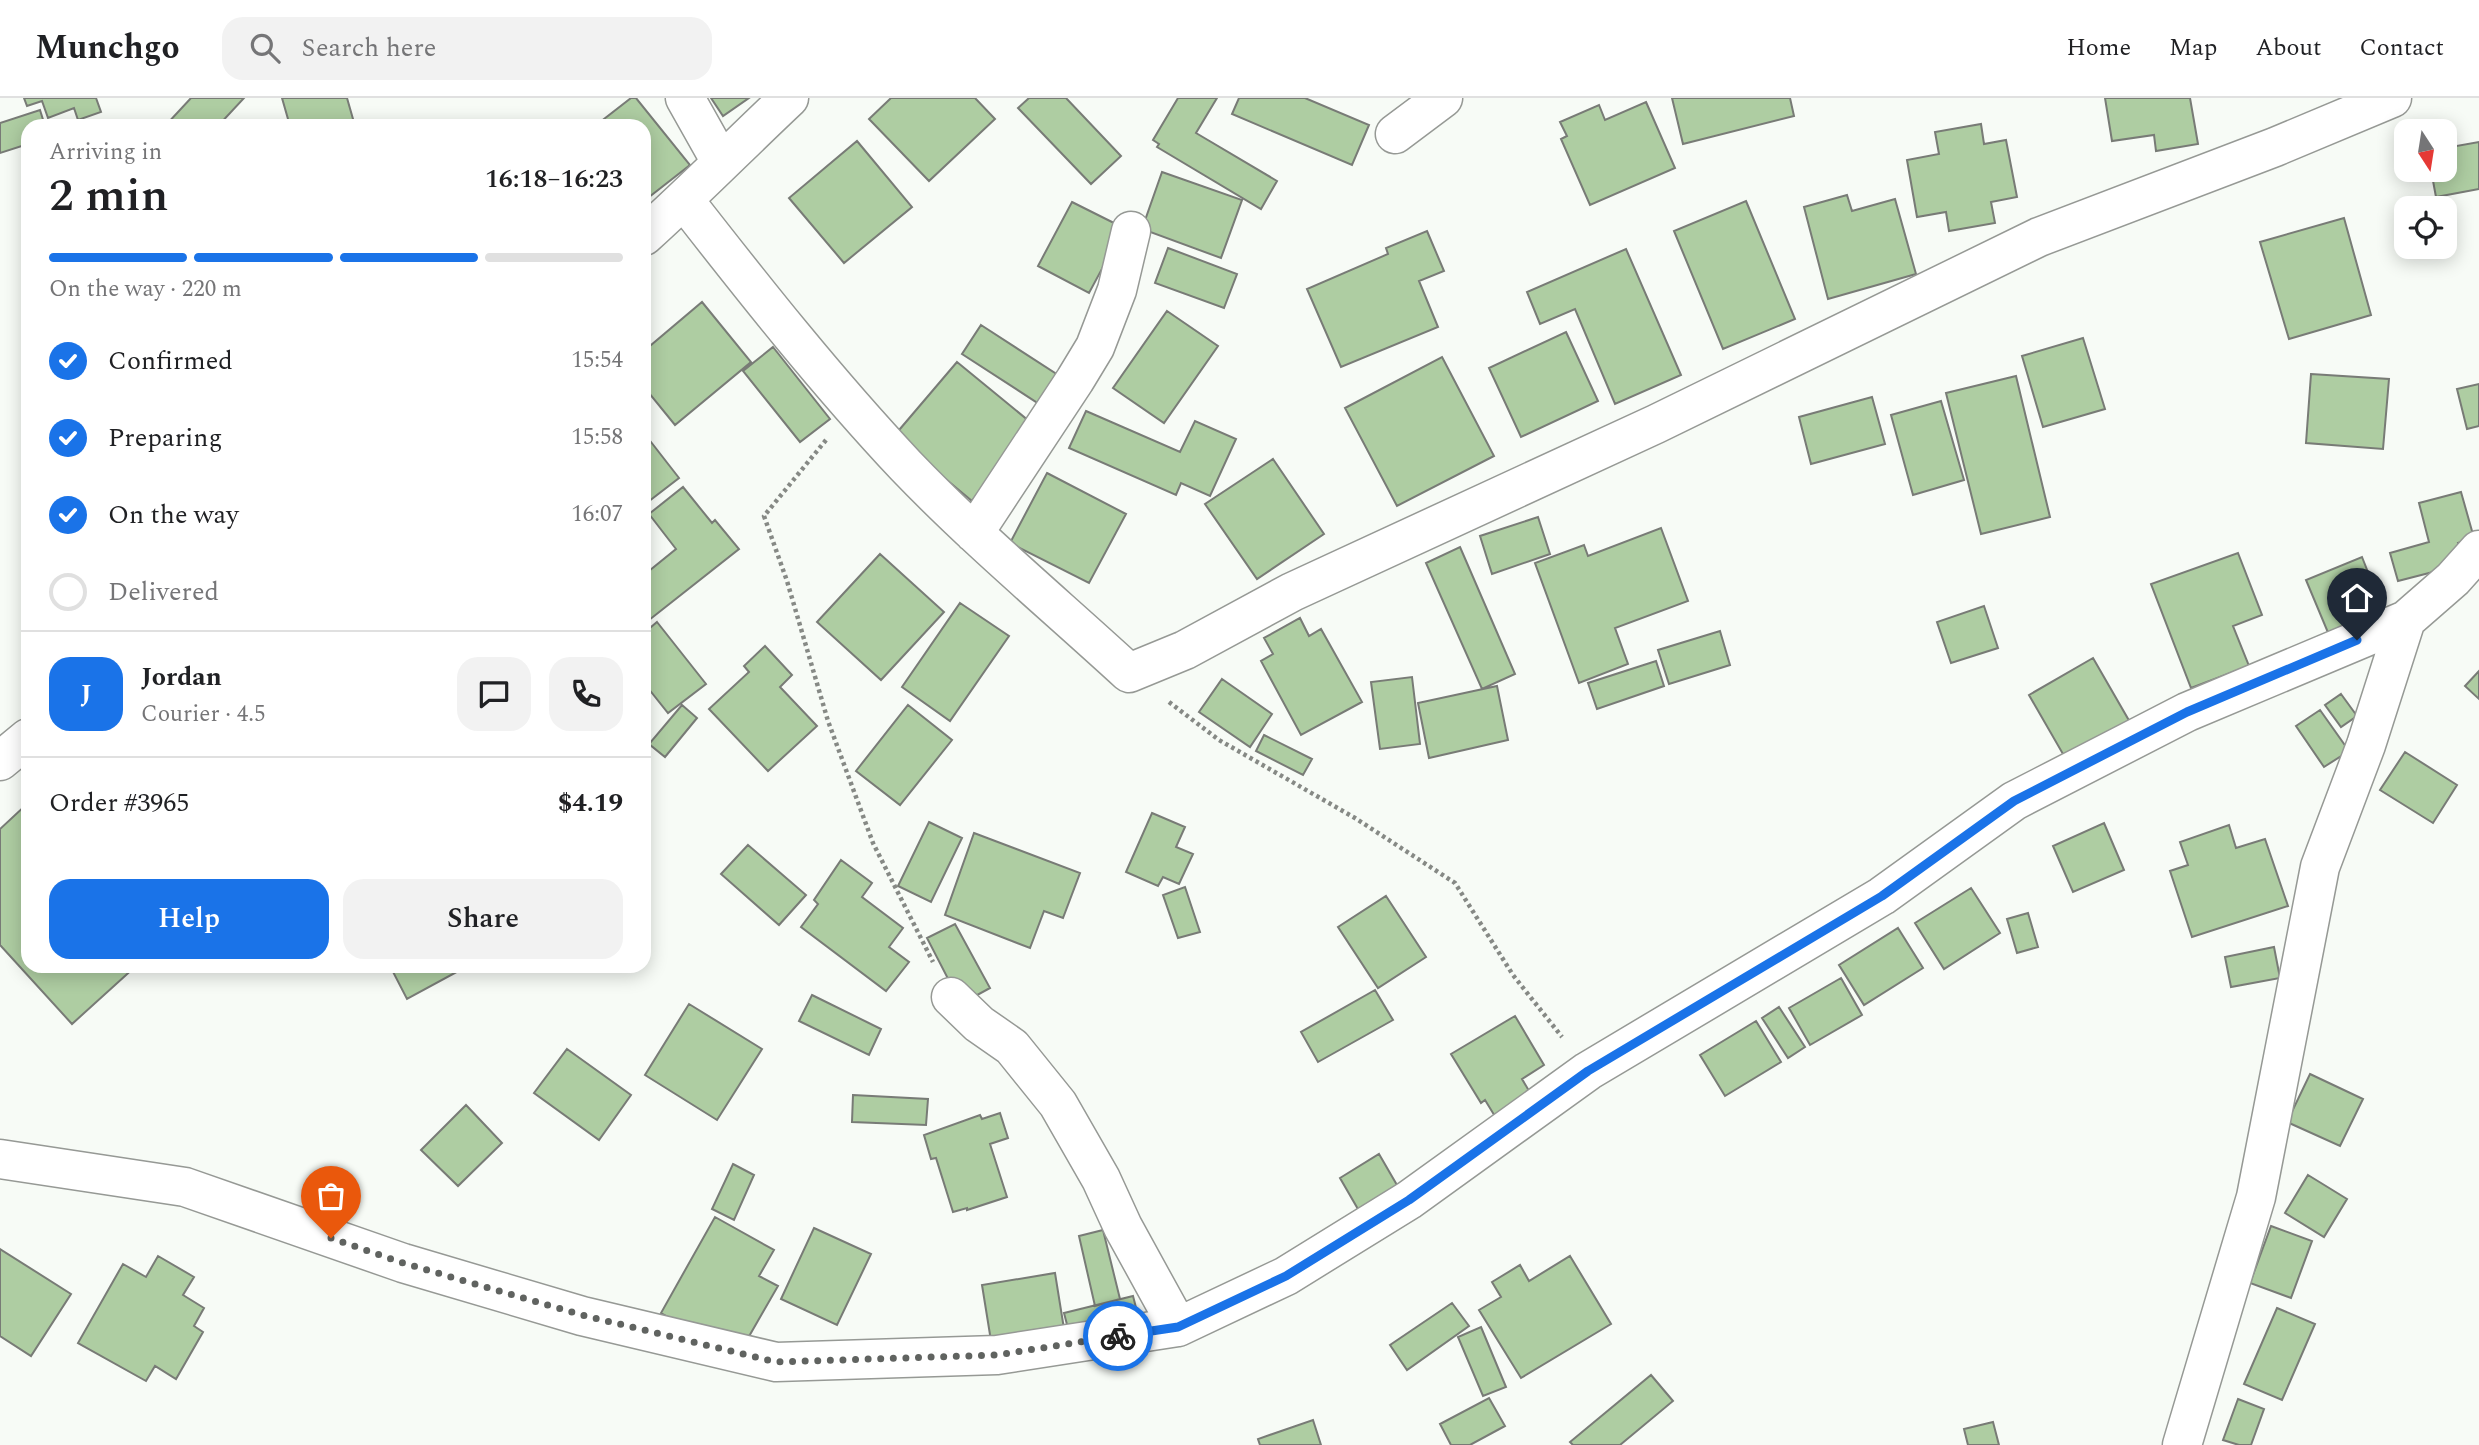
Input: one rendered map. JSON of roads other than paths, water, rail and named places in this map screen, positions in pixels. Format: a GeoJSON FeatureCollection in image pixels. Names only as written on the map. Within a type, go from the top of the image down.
{"type":"FeatureCollection","features":[{"type":"Feature","properties":{"kind":"street"},"geometry":{"type":"LineString","coordinates":[[685,98],[721,162]]}},
{"type":"Feature","properties":{"kind":"street"},"geometry":{"type":"LineString","coordinates":[[651,230],[789,98]]}},
{"type":"Feature","properties":{"kind":"street"},"geometry":{"type":"LineString","coordinates":[[1395,134],[1443,98]]}},
{"type":"Feature","properties":{"kind":"street"},"geometry":{"type":"LineString","coordinates":[[684,200],[760,296],[908,468],[974,533],[1129,673],[1185,650],[1292,592],[1656,424],[2039,237],[2275,147],[2392,98]]}},
{"type":"Feature","properties":{"kind":"street"},"geometry":{"type":"LineString","coordinates":[[974,533],[1094,347],[1117,290],[1131,231]]}},
{"type":"Feature","properties":{"kind":"street"},"geometry":{"type":"LineString","coordinates":[[0,1159],[185,1187],[403,1263],[582,1315],[776,1362],[997,1355],[1178,1327],[1286,1276],[1409,1200],[1588,1071],[1882,896],[2014,801],[2187,712],[2406,620],[2453,579],[2479,550]]}},
{"type":"Feature","properties":{"kind":"street"},"geometry":{"type":"LineString","coordinates":[[2182,1445],[2256,1197],[2320,867],[2366,745],[2406,620]]}},
{"type":"Feature","properties":{"kind":"street"},"geometry":{"type":"LineString","coordinates":[[0,761],[21,744]]}},
{"type":"Feature","properties":{"kind":"street"},"geometry":{"type":"LineString","coordinates":[[951,997],[979,1024],[1012,1047],[1058,1104],[1101,1179],[1123,1227],[1178,1327]]}}]}
